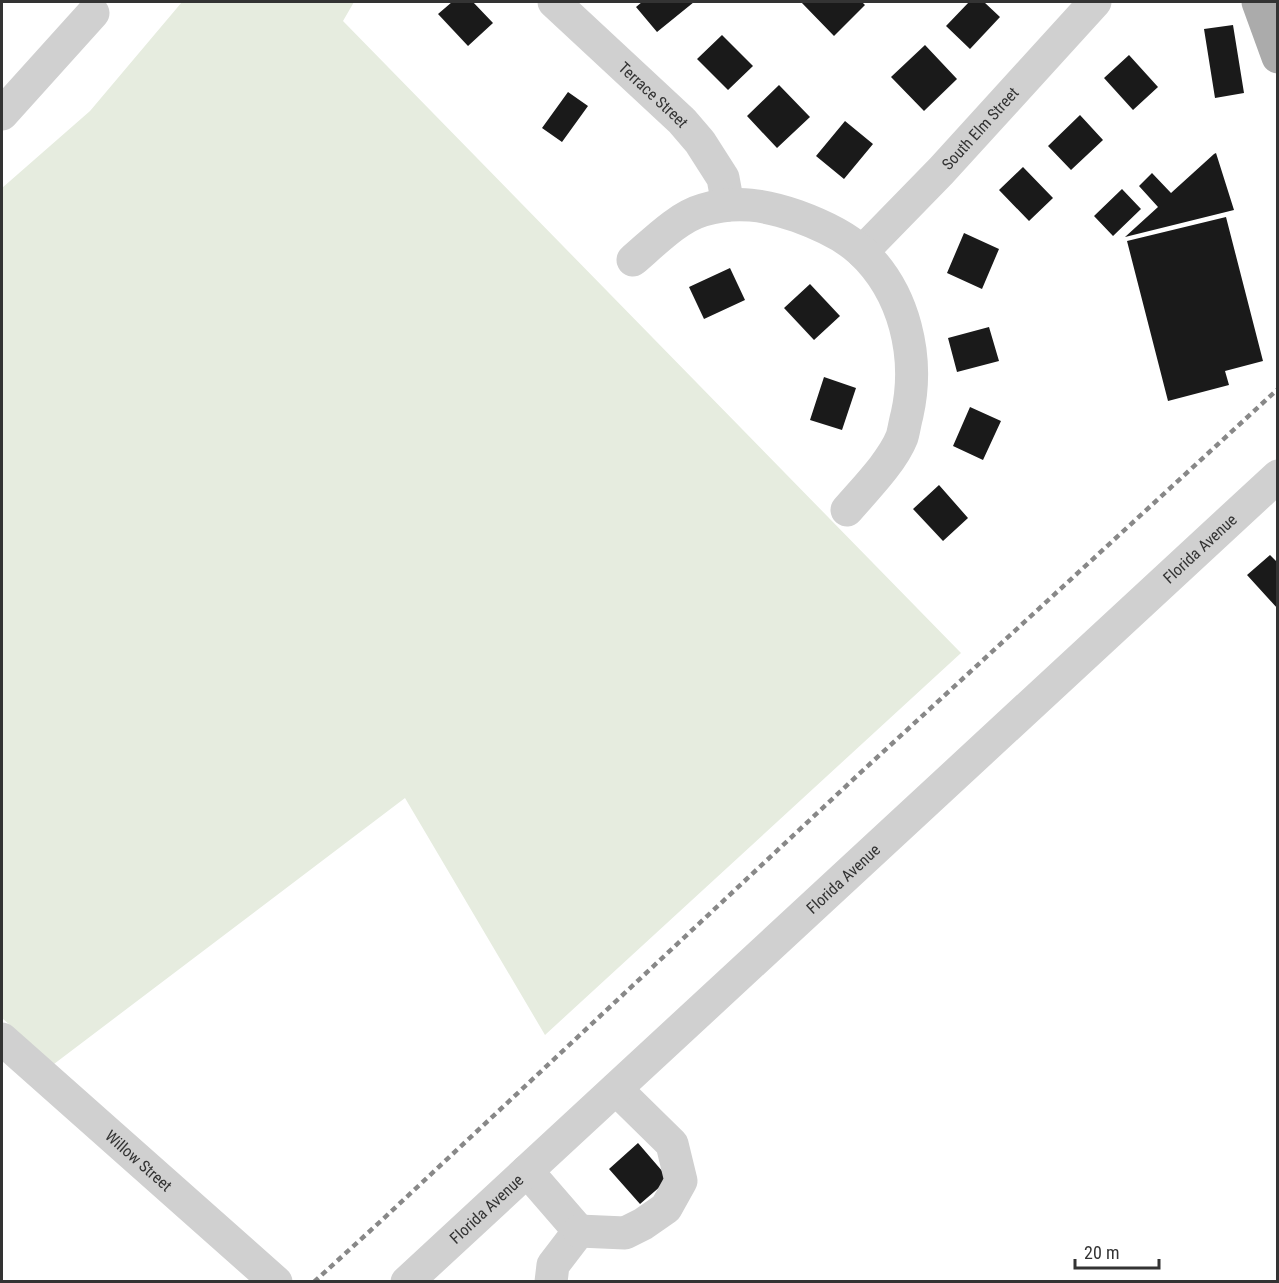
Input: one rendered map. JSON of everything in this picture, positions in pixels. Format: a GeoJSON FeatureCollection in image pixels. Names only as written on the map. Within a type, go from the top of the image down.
{"type":"FeatureCollection","features":[{"type":"Feature","properties":{"kind":"main road"},"geometry":{"type":"LineString","coordinates":[[1258,2],[1278,57]]}},
{"type":"Feature","properties":{"kind":"street","name":"Terrace Street"},"geometry":{"type":"LineString","coordinates":[[554,2],[700,141],[723,178],[728,205]]}},
{"type":"Feature","properties":{"kind":"street","name":"South Elm Street"},"geometry":{"type":"LineString","coordinates":[[862,252],[941,171],[1095,2]]}},
{"type":"Feature","properties":{"kind":"street"},"geometry":{"type":"LineString","coordinates":[[2,113],[92,5]]}},
{"type":"Feature","properties":{"kind":"street"},"geometry":{"type":"LineString","coordinates":[[633,260],[676,224],[701,210],[728,205],[752,204],[776,209],[828,229],[849,241],[862,252],[886,280],[901,311],[909,339],[912,368],[910,401],[902,436],[892,455],[847,510]]}},
{"type":"Feature","properties":{"kind":"street","name":"Florida Avenue"},"geometry":{"type":"LineString","coordinates":[[407,1281],[1278,476]]}},
{"type":"Feature","properties":{"kind":"street","name":"Willow Street"},"geometry":{"type":"LineString","coordinates":[[2,1039],[276,1281]]}},
{"type":"Feature","properties":{"kind":"street"},"geometry":{"type":"LineString","coordinates":[[527,1171],[579,1231],[625,1233],[666,1208],[681,1181],[672,1144],[616,1089]]}},
{"type":"Feature","properties":{"kind":"street"},"geometry":{"type":"LineString","coordinates":[[551,1281],[553,1265],[579,1231]]}},
{"type":"Feature","properties":{"kind":"shaded area"},"geometry":{"type":"Polygon","coordinates":[[[182,2],[354,2],[343,21],[961,653],[545,1035],[405,798],[54,1064],[2,1018],[2,188],[90,111],[182,2]]]}},
{"type":"Feature","properties":{"kind":"building"},"geometry":{"type":"Polygon","coordinates":[[[452,2],[473,2],[493,23],[468,46],[438,14],[452,2]]]}},
{"type":"Feature","properties":{"kind":"building"},"geometry":{"type":"Polygon","coordinates":[[[642,2],[694,2],[657,32],[636,7],[642,2]]]}},
{"type":"Feature","properties":{"kind":"building"},"geometry":{"type":"Polygon","coordinates":[[[801,2],[862,2],[865,5],[834,36],[801,2]]]}},
{"type":"Feature","properties":{"kind":"building"},"geometry":{"type":"Polygon","coordinates":[[[969,2],[984,2],[1000,17],[970,49],[946,26],[969,2]]]}},
{"type":"Feature","properties":{"kind":"building"},"geometry":{"type":"Polygon","coordinates":[[[1233,25],[1244,93],[1215,98],[1204,29],[1233,25]]]}},
{"type":"Feature","properties":{"kind":"building"},"geometry":{"type":"Polygon","coordinates":[[[722,35],[753,66],[728,90],[697,59],[722,35]]]}},
{"type":"Feature","properties":{"kind":"building"},"geometry":{"type":"Polygon","coordinates":[[[925,45],[957,79],[924,111],[891,77],[925,45]]]}},
{"type":"Feature","properties":{"kind":"building"},"geometry":{"type":"Polygon","coordinates":[[[1129,55],[1158,87],[1133,110],[1104,78],[1129,55]]]}},
{"type":"Feature","properties":{"kind":"building"},"geometry":{"type":"Polygon","coordinates":[[[779,85],[810,117],[777,148],[747,116],[779,85]]]}},
{"type":"Feature","properties":{"kind":"building"},"geometry":{"type":"Polygon","coordinates":[[[568,92],[588,106],[562,142],[542,128],[568,92]]]}},
{"type":"Feature","properties":{"kind":"building"},"geometry":{"type":"Polygon","coordinates":[[[1080,115],[1103,140],[1071,170],[1048,146],[1080,115]]]}},
{"type":"Feature","properties":{"kind":"building"},"geometry":{"type":"Polygon","coordinates":[[[845,121],[873,144],[844,179],[816,156],[845,121]]]}},
{"type":"Feature","properties":{"kind":"building"},"geometry":{"type":"Polygon","coordinates":[[[1216,153],[1234,210],[1125,237],[1158,207],[1139,186],[1152,173],[1171,193],[1216,153]]]}},
{"type":"Feature","properties":{"kind":"building"},"geometry":{"type":"Polygon","coordinates":[[[1023,167],[1053,198],[1029,221],[999,190],[1023,167]]]}},
{"type":"Feature","properties":{"kind":"building"},"geometry":{"type":"Polygon","coordinates":[[[1122,189],[1141,209],[1113,236],[1094,216],[1122,189]]]}},
{"type":"Feature","properties":{"kind":"building"},"geometry":{"type":"Polygon","coordinates":[[[1226,217],[1263,361],[1225,371],[1229,385],[1168,401],[1127,241],[1226,217]]]}},
{"type":"Feature","properties":{"kind":"building"},"geometry":{"type":"Polygon","coordinates":[[[964,233],[999,249],[982,289],[947,273],[964,233]]]}},
{"type":"Feature","properties":{"kind":"building"},"geometry":{"type":"Polygon","coordinates":[[[730,268],[745,300],[704,319],[689,287],[730,268]]]}},
{"type":"Feature","properties":{"kind":"building"},"geometry":{"type":"Polygon","coordinates":[[[810,284],[840,316],[814,340],[784,308],[810,284]]]}},
{"type":"Feature","properties":{"kind":"building"},"geometry":{"type":"Polygon","coordinates":[[[989,327],[999,361],[957,372],[948,338],[989,327]]]}},
{"type":"Feature","properties":{"kind":"building"},"geometry":{"type":"Polygon","coordinates":[[[824,377],[856,388],[842,430],[810,420],[824,377]]]}},
{"type":"Feature","properties":{"kind":"building"},"geometry":{"type":"Polygon","coordinates":[[[970,407],[1001,421],[983,460],[953,446],[970,407]]]}},
{"type":"Feature","properties":{"kind":"building"},"geometry":{"type":"Polygon","coordinates":[[[939,485],[968,518],[943,541],[913,509],[939,485]]]}},
{"type":"Feature","properties":{"kind":"building"},"geometry":{"type":"Polygon","coordinates":[[[1270,555],[1278,563],[1278,609],[1247,575],[1270,555]]]}},
{"type":"Feature","properties":{"kind":"building"},"geometry":{"type":"Polygon","coordinates":[[[638,1143],[669,1179],[640,1204],[609,1169],[638,1143]]]}},
{"type":"Feature","properties":{"kind":"railway"},"geometry":{"type":"LineString","coordinates":[[314,1282],[859,774],[1278,389]]}}]}
